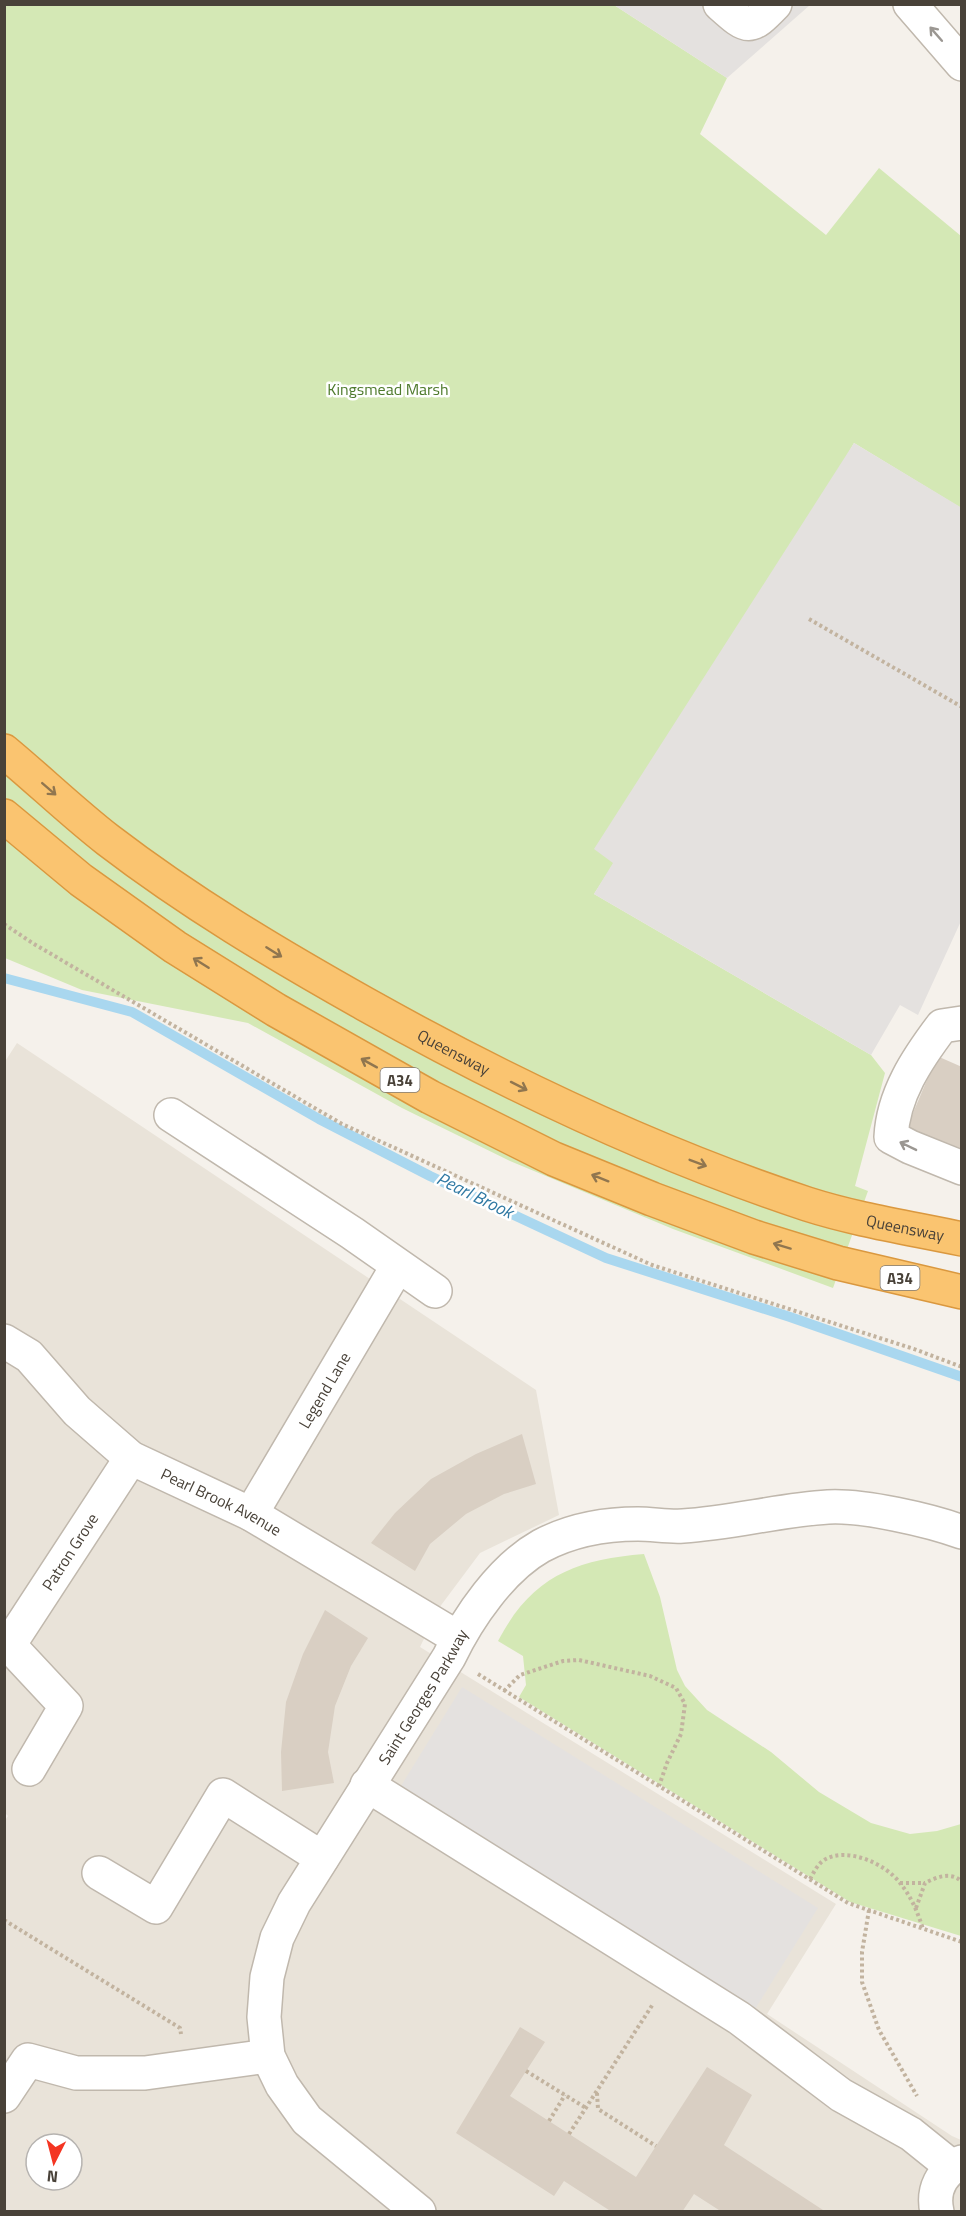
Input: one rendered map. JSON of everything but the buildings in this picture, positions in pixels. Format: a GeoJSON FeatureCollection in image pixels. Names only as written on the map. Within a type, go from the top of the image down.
{"type":"FeatureCollection","features":[{"type":"Feature","properties":{"kind":"highway","name":"Queensway"},"geometry":{"type":"LineString","coordinates":[[4,750],[107,839],[205,909],[290,962],[411,1030],[533,1093],[631,1137],[777,1193],[848,1215],[962,1239]]}},
{"type":"Feature","properties":{"kind":"highway","name":"A34"},"geometry":{"type":"LineString","coordinates":[[4,816],[81,880],[175,947],[276,1010],[430,1097],[554,1159],[754,1237],[838,1263],[962,1292]]}},
{"type":"Feature","properties":{"kind":"street"},"geometry":{"type":"LineString","coordinates":[[720,4],[747,24],[757,22],[775,4]]}},
{"type":"Feature","properties":{"kind":"street"},"geometry":{"type":"LineString","coordinates":[[910,4],[962,64]]}},
{"type":"Feature","properties":{"kind":"street"},"geometry":{"type":"LineString","coordinates":[[962,1023],[942,1026],[924,1050],[897,1100],[892,1118],[891,1137],[962,1168]]}},
{"type":"Feature","properties":{"kind":"street"},"geometry":{"type":"LineString","coordinates":[[171,1115],[352,1233],[397,1267],[435,1291]]}},
{"type":"Feature","properties":{"kind":"street","name":"Legend Lane"},"geometry":{"type":"LineString","coordinates":[[251,1514],[397,1267]]}},
{"type":"Feature","properties":{"kind":"street","name":"Pearl Brook Avenue"},"geometry":{"type":"LineString","coordinates":[[4,1341],[29,1356],[77,1411],[131,1458],[251,1514],[454,1647]]}},
{"type":"Feature","properties":{"kind":"street","name":"Patron Grove"},"geometry":{"type":"LineString","coordinates":[[29,1768],[66,1706],[9,1645],[131,1458]]}},
{"type":"Feature","properties":{"kind":"street","name":"Saint Georges Parkway"},"geometry":{"type":"LineString","coordinates":[[420,2211],[307,2120],[282,2085],[268,2056],[264,2017],[267,1977],[277,1938],[294,1903],[454,1647],[496,1587],[517,1563],[540,1547],[570,1533],[595,1527],[636,1524],[681,1526],[830,1507],[909,1518],[962,1532]]}},
{"type":"Feature","properties":{"kind":"street"},"geometry":{"type":"LineString","coordinates":[[367,1785],[739,2018],[841,2095],[912,2134],[957,2165],[943,2176],[936,2188],[937,2211]]}},
{"type":"Feature","properties":{"kind":"street"},"geometry":{"type":"LineString","coordinates":[[99,1873],[156,1907],[223,1795],[322,1858]]}},
{"type":"Feature","properties":{"kind":"street"},"geometry":{"type":"LineString","coordinates":[[4,2096],[28,2060],[76,2073],[145,2073],[268,2056]]}},
{"type":"Feature","properties":{"kind":"path"},"geometry":{"type":"LineString","coordinates":[[809,619],[962,707]]}},
{"type":"Feature","properties":{"kind":"path"},"geometry":{"type":"LineString","coordinates":[[4,924],[34,944],[342,1124],[652,1265],[914,1349],[962,1367]]}},
{"type":"Feature","properties":{"kind":"path"},"geometry":{"type":"LineString","coordinates":[[454,1647],[504,1691],[848,1903],[962,1942]]}},
{"type":"Feature","properties":{"kind":"path"},"geometry":{"type":"LineString","coordinates":[[504,1691],[520,1675],[563,1661],[579,1660],[650,1676],[676,1688],[685,1704],[681,1734],[659,1786]]}},
{"type":"Feature","properties":{"kind":"path"},"geometry":{"type":"LineString","coordinates":[[810,1879],[819,1864],[826,1859],[846,1856],[885,1868],[900,1883],[923,1929]]}},
{"type":"Feature","properties":{"kind":"path"},"geometry":{"type":"LineString","coordinates":[[900,1883],[925,1883],[937,1877],[950,1876],[959,1878],[962,1882]]}},
{"type":"Feature","properties":{"kind":"path"},"geometry":{"type":"LineString","coordinates":[[915,1909],[925,1883]]}},
{"type":"Feature","properties":{"kind":"path"},"geometry":{"type":"LineString","coordinates":[[869,1910],[862,1952],[862,1982],[879,2030],[920,2102]]}},
{"type":"Feature","properties":{"kind":"path"},"geometry":{"type":"LineString","coordinates":[[4,1920],[180,2028],[188,2067]]}},
{"type":"Feature","properties":{"kind":"path"},"geometry":{"type":"LineString","coordinates":[[570,2134],[671,1976]]}},
{"type":"Feature","properties":{"kind":"path"},"geometry":{"type":"LineString","coordinates":[[526,2071],[586,2108]]}},
{"type":"Feature","properties":{"kind":"path"},"geometry":{"type":"LineString","coordinates":[[597,2092],[598,2109],[656,2146]]}},
{"type":"Feature","properties":{"kind":"path"},"geometry":{"type":"LineString","coordinates":[[549,2121],[565,2095]]}},
{"type":"Feature","properties":{"kind":"shaded area"},"geometry":{"type":"Polygon","coordinates":[[[614,5],[810,5],[727,78],[614,5]]]}},
{"type":"Feature","properties":{"kind":"shaded area"},"geometry":{"type":"Polygon","coordinates":[[[854,443],[962,508],[961,921],[918,1015],[900,1005],[871,1055],[594,894],[613,863],[594,849],[854,443]]]}},
{"type":"Feature","properties":{"kind":"shaded area"},"geometry":{"type":"Polygon","coordinates":[[[17,1043],[536,1390],[559,1515],[480,1553],[439,1608],[420,1647],[836,1904],[767,2014],[961,2140],[961,2211],[5,2211],[4,1822],[8,1816],[4,1812],[4,1063],[17,1043]]]}},
{"type":"Feature","properties":{"kind":"shaded area"},"geometry":{"type":"Polygon","coordinates":[[[462,1687],[818,1908],[739,2035],[383,1815],[462,1687]]]}},
{"type":"Feature","properties":{"kind":"green space","name":"Kingsmead Marsh"},"geometry":{"type":"Polygon","coordinates":[[[4,5],[614,5],[727,78],[700,134],[826,235],[879,168],[961,236],[961,508],[854,443],[614,863],[594,894],[871,1055],[885,1073],[855,1186],[868,1191],[833,1288],[673,1229],[510,1161],[402,1108],[248,1023],[82,990],[5,958],[4,5]]]}},
{"type":"Feature","properties":{"kind":"green space"},"geometry":{"type":"Polygon","coordinates":[[[644,1554],[660,1597],[677,1670],[685,1686],[707,1710],[771,1752],[819,1792],[871,1823],[910,1834],[937,1831],[961,1824],[961,1936],[850,1902],[519,1697],[526,1685],[523,1656],[498,1641],[525,1601],[541,1586],[576,1567],[597,1561],[644,1554]]]}},
{"type":"Feature","properties":{"kind":"waterway","name":"Pearl Brook"},"geometry":{"type":"LineString","coordinates":[[4,978],[132,1012],[319,1119],[430,1176],[606,1258],[790,1317],[962,1377]]}}]}
